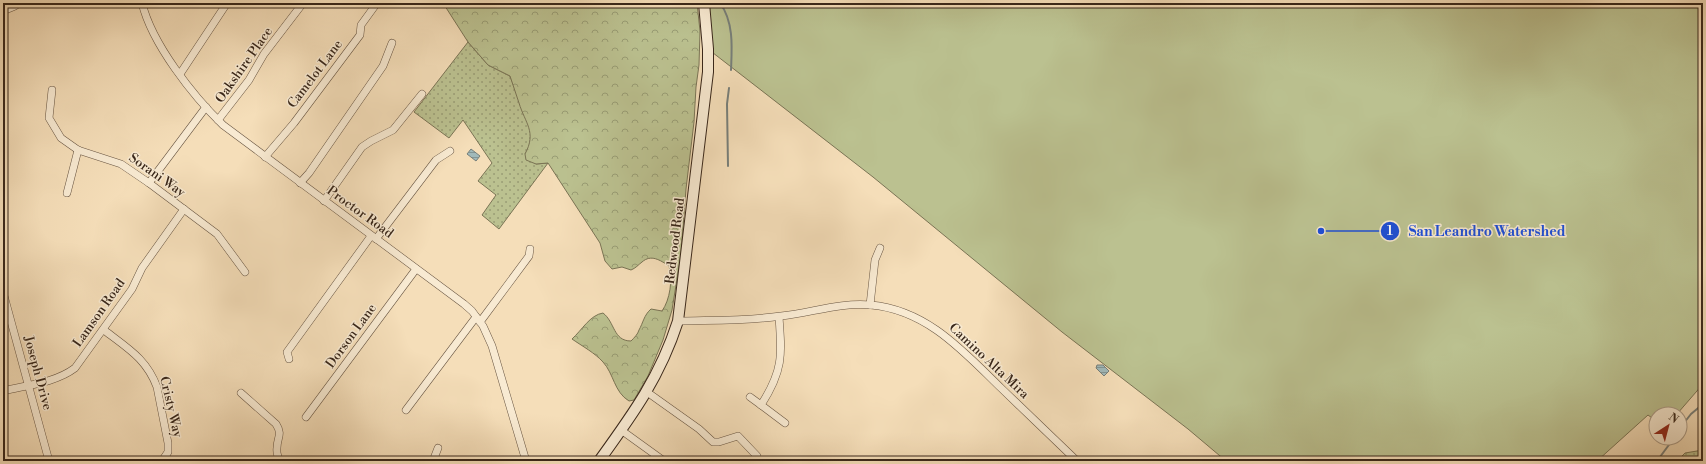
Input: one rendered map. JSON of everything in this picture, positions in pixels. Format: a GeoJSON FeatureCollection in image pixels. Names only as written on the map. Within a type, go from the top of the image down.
{"type":"FeatureCollection","features":[{"type":"Feature","properties":{"kind":"main road","name":"Redwood Road"},"geometry":{"type":"LineString","coordinates":[[598,461],[647,392],[666,356],[678,321],[708,72],[708,49],[704,3]]}},
{"type":"Feature","properties":{"kind":"street","name":"Proctor Road"},"geometry":{"type":"LineString","coordinates":[[142,3],[149,25],[155,37],[180,74],[218,120],[265,157],[464,304],[478,319],[492,346],[526,461]]}},
{"type":"Feature","properties":{"kind":"street"},"geometry":{"type":"LineString","coordinates":[[180,74],[227,3]]}},
{"type":"Feature","properties":{"kind":"street","name":"Oakshire Place"},"geometry":{"type":"LineString","coordinates":[[218,120],[249,80],[264,54],[304,3]]}},
{"type":"Feature","properties":{"kind":"street","name":"Camelot Lane"},"geometry":{"type":"LineString","coordinates":[[265,157],[294,122],[360,35],[361,25],[377,3]]}},
{"type":"Feature","properties":{"kind":"street"},"geometry":{"type":"LineString","coordinates":[[3,11],[15,6]]}},
{"type":"Feature","properties":{"kind":"street"},"geometry":{"type":"LineString","coordinates":[[300,183],[309,173],[383,66],[392,43]]}},
{"type":"Feature","properties":{"kind":"street","name":"Sorani Way"},"geometry":{"type":"LineString","coordinates":[[52,90],[49,118],[61,138],[78,150],[121,164],[149,183],[217,234],[245,272]]}},
{"type":"Feature","properties":{"kind":"street"},"geometry":{"type":"LineString","coordinates":[[324,201],[362,147],[393,130],[422,94]]}},
{"type":"Feature","properties":{"kind":"street"},"geometry":{"type":"LineString","coordinates":[[149,183],[206,107]]}},
{"type":"Feature","properties":{"kind":"street"},"geometry":{"type":"LineString","coordinates":[[67,193],[78,150]]}},
{"type":"Feature","properties":{"kind":"street"},"geometry":{"type":"LineString","coordinates":[[289,359],[287,352],[374,237],[436,160],[450,151]]}},
{"type":"Feature","properties":{"kind":"street","name":"Lamson Road"},"geometry":{"type":"LineString","coordinates":[[3,391],[50,380],[70,372],[80,362],[104,330],[132,288],[142,268],[184,209]]}},
{"type":"Feature","properties":{"kind":"street"},"geometry":{"type":"LineString","coordinates":[[870,305],[875,260],[880,248]]}},
{"type":"Feature","properties":{"kind":"street"},"geometry":{"type":"LineString","coordinates":[[406,410],[529,256],[530,249]]}},
{"type":"Feature","properties":{"kind":"street","name":"Dorson Lane"},"geometry":{"type":"LineString","coordinates":[[306,417],[416,269]]}},
{"type":"Feature","properties":{"kind":"street","name":"Joseph Drive"},"geometry":{"type":"LineString","coordinates":[[3,292],[49,461]]}},
{"type":"Feature","properties":{"kind":"street","name":"Camino Alta Mira"},"geometry":{"type":"LineString","coordinates":[[678,321],[779,317],[839,306],[870,305],[891,308],[904,312],[924,321],[952,342],[1077,461]]}},
{"type":"Feature","properties":{"kind":"street"},"geometry":{"type":"LineString","coordinates":[[761,405],[773,384],[779,368],[781,343],[779,317]]}},
{"type":"Feature","properties":{"kind":"street","name":"Cristy Way"},"geometry":{"type":"LineString","coordinates":[[104,330],[144,362],[154,379],[157,387],[168,443],[168,452],[162,461]]}},
{"type":"Feature","properties":{"kind":"street"},"geometry":{"type":"LineString","coordinates":[[647,392],[699,429],[713,442],[719,442],[736,436],[741,438],[757,456],[753,461]]}},
{"type":"Feature","properties":{"kind":"street"},"geometry":{"type":"LineString","coordinates":[[241,393],[276,424],[280,430],[276,450],[280,461]]}},
{"type":"Feature","properties":{"kind":"street"},"geometry":{"type":"LineString","coordinates":[[750,397],[785,423]]}},
{"type":"Feature","properties":{"kind":"street"},"geometry":{"type":"LineString","coordinates":[[621,430],[664,461]]}},
{"type":"Feature","properties":{"kind":"street"},"geometry":{"type":"LineString","coordinates":[[433,461],[438,448]]}},
{"type":"Feature","properties":{"kind":"green space"},"geometry":{"type":"Polygon","coordinates":[[[443,3],[697,3],[700,31],[699,65],[681,254],[672,310],[663,340],[648,376],[634,400],[629,401],[620,393],[610,372],[600,359],[572,339],[590,320],[598,314],[603,313],[610,321],[617,335],[625,340],[631,341],[638,333],[645,316],[649,311],[651,309],[662,311],[665,306],[671,283],[669,266],[659,260],[649,258],[631,270],[622,267],[612,269],[605,261],[600,243],[548,163],[536,164],[526,160],[525,154],[530,140],[530,133],[510,76],[488,65],[468,42],[443,3]]]}},
{"type":"Feature","properties":{"kind":"green space"},"geometry":{"type":"Polygon","coordinates":[[[704,3],[1703,3],[1703,384],[1684,406],[1648,406],[1648,415],[1597,461],[1226,461],[1188,429],[1062,332],[873,177],[708,49],[704,3]]]}},
{"type":"Feature","properties":{"kind":"green space"},"geometry":{"type":"Polygon","coordinates":[[[468,42],[488,65],[510,76],[531,130],[530,145],[525,154],[536,164],[548,163],[499,229],[482,215],[496,195],[478,181],[492,163],[463,120],[449,138],[414,112],[468,42]]]}},
{"type":"Feature","properties":{"kind":"green space"},"geometry":{"type":"Polygon","coordinates":[[[1703,450],[1703,461],[1677,461],[1685,453],[1703,450]]]}},
{"type":"Feature","properties":{"kind":"water"},"geometry":{"type":"Polygon","coordinates":[[[471,149],[480,156],[476,161],[467,154],[471,149]]]}},
{"type":"Feature","properties":{"kind":"water"},"geometry":{"type":"Polygon","coordinates":[[[1097,365],[1103,365],[1109,371],[1104,376],[1096,368],[1097,365]]]}},
{"type":"Feature","properties":{"kind":"waterway"},"geometry":{"type":"LineString","coordinates":[[720,3],[725,10],[730,27],[732,44],[731,70]]}},
{"type":"Feature","properties":{"kind":"waterway"},"geometry":{"type":"LineString","coordinates":[[728,166],[727,104],[729,88]]}},
{"type":"Feature","properties":{"kind":"waterway"},"geometry":{"type":"LineString","coordinates":[[1688,418],[1703,404]]}},
{"type":"Feature","properties":{"kind":"waterway"},"geometry":{"type":"LineString","coordinates":[[1657,461],[1668,446]]}},
{"type":"Feature","properties":{"kind":"place","name":"San Leandro Watershed"},"geometry":{"type":"Point","coordinates":[1321,231]}}]}
